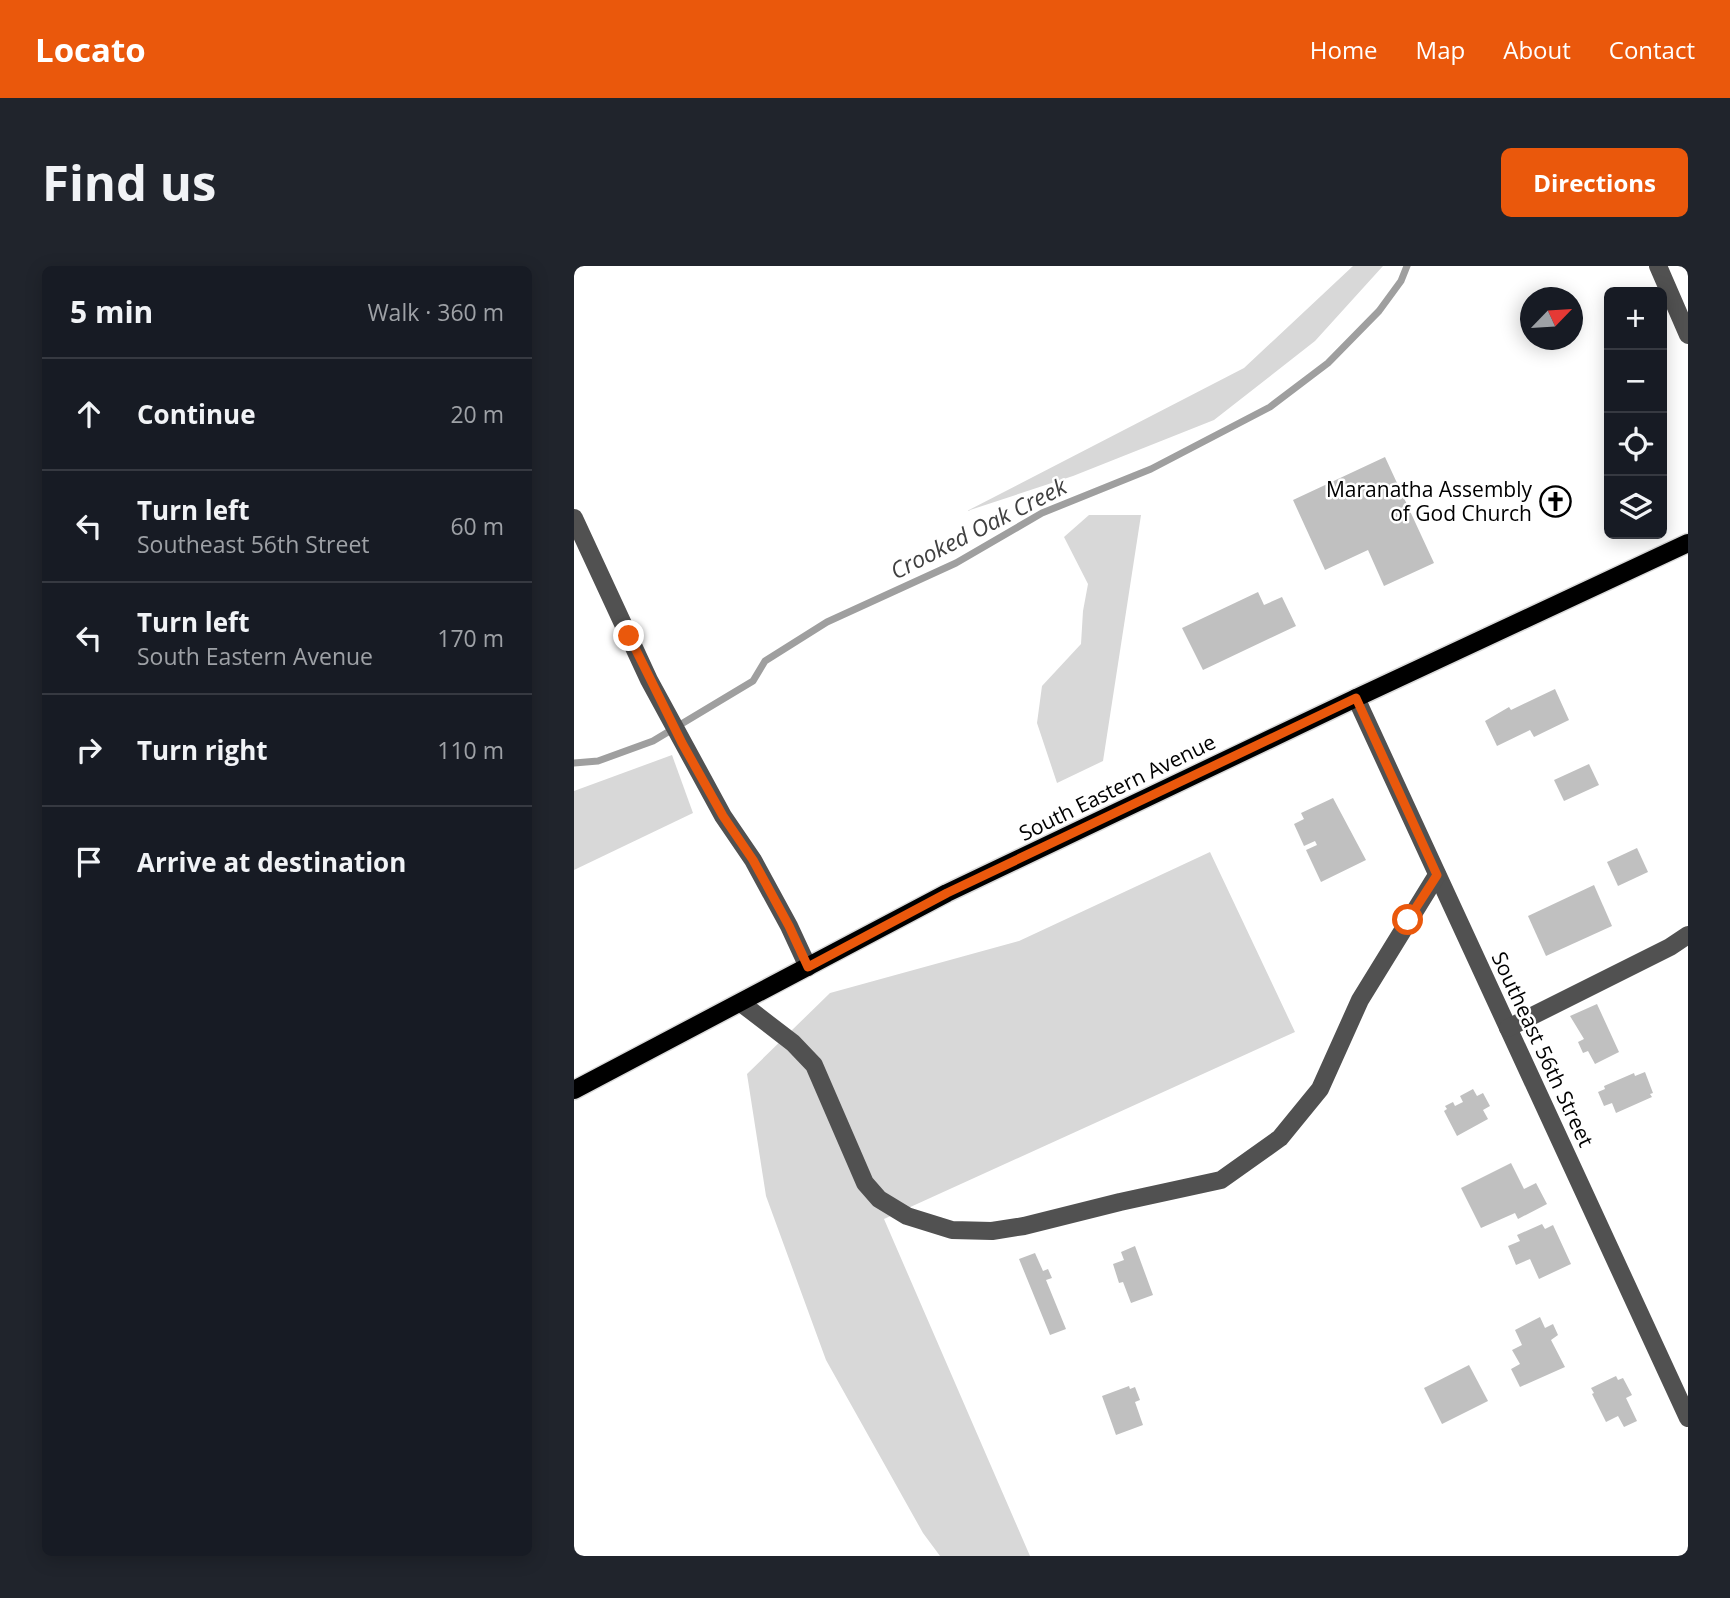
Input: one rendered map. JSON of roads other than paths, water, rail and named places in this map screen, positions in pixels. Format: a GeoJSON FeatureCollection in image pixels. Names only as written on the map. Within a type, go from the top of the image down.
{"type":"FeatureCollection","features":[{"type":"Feature","properties":{"kind":"main road","name":"South Eastern Avenue"},"geometry":{"type":"LineString","coordinates":[[574,1090],[947,893],[1688,543]]}},
{"type":"Feature","properties":{"kind":"street"},"geometry":{"type":"LineString","coordinates":[[1658,266],[1688,335]]}},
{"type":"Feature","properties":{"kind":"street"},"geometry":{"type":"LineString","coordinates":[[574,518],[649,680],[723,816],[753,860],[808,967]]}},
{"type":"Feature","properties":{"kind":"street","name":"Southeast 56th Street"},"geometry":{"type":"LineString","coordinates":[[1356,698],[1688,1419]]}},
{"type":"Feature","properties":{"kind":"street"},"geometry":{"type":"LineString","coordinates":[[741,1003],[793,1043],[814,1065],[865,1183],[879,1199],[907,1216],[952,1230],[992,1231],[1024,1226],[1221,1180],[1280,1138],[1320,1089],[1360,1000],[1437,875]]}},
{"type":"Feature","properties":{"kind":"street"},"geometry":{"type":"LineString","coordinates":[[1508,1028],[1670,947],[1688,935]]}},
{"type":"Feature","properties":{"kind":"waterway","name":"Crooked Oak Creek"},"geometry":{"type":"LineString","coordinates":[[574,763],[598,761],[653,741],[753,681],[765,661],[827,622],[956,563],[1042,513],[1151,469],[1270,407],[1328,363],[1379,311],[1401,281],[1407,266]]}},
{"type":"Feature","properties":{"kind":"place","name":"Maranatha Assembly of God Church"},"geometry":{"type":"Point","coordinates":[1555,501]}}]}
